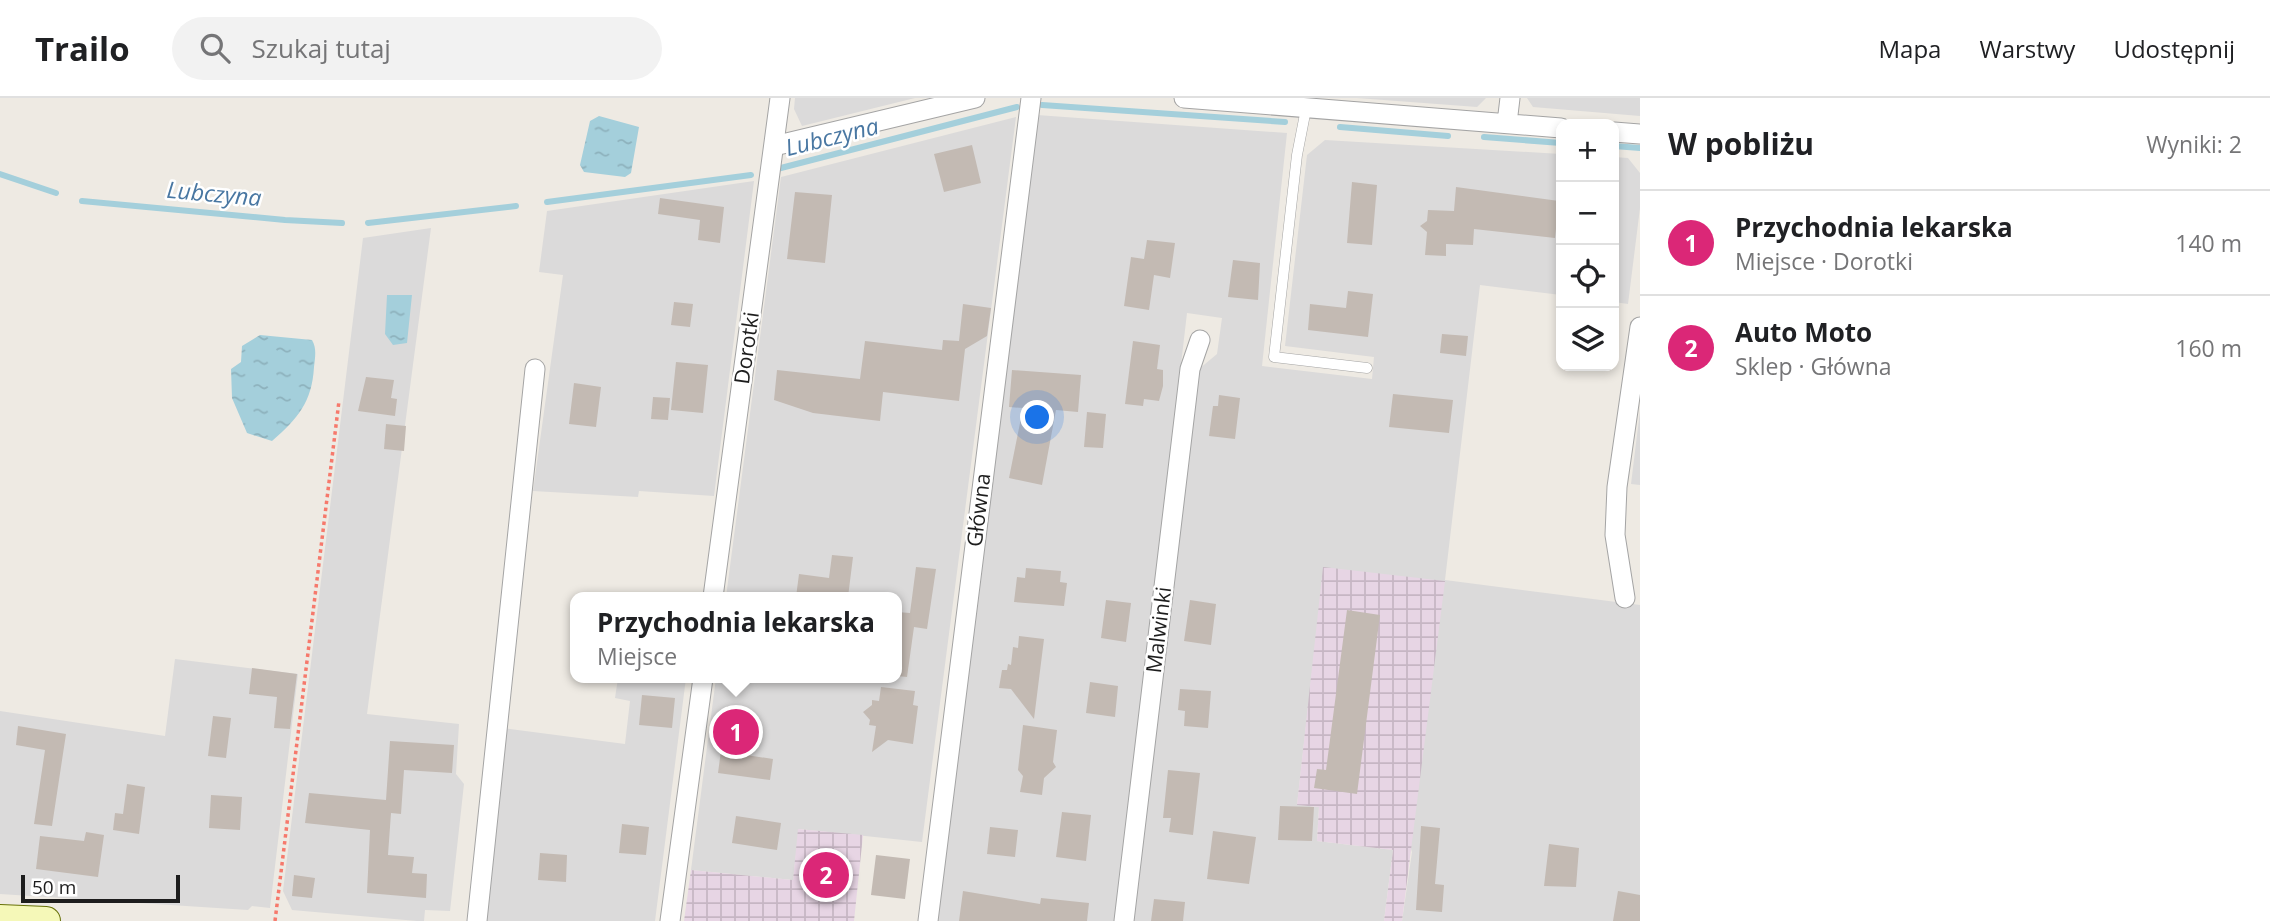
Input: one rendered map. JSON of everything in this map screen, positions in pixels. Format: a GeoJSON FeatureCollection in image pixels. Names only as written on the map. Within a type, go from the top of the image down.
{"type":"FeatureCollection","features":[{"type":"Feature","properties":{"kind":"street","name":"Dorotki"},"geometry":{"type":"LineString","coordinates":[[714,592],[780,98]]}},
{"type":"Feature","properties":{"kind":"street"},"geometry":{"type":"LineString","coordinates":[[774,146],[975,98]]}},
{"type":"Feature","properties":{"kind":"street","name":"Główna"},"geometry":{"type":"LineString","coordinates":[[928,921],[1031,98]]}},
{"type":"Feature","properties":{"kind":"street"},"geometry":{"type":"LineString","coordinates":[[1184,98],[1306,103],[1556,128]]}},
{"type":"Feature","properties":{"kind":"street"},"geometry":{"type":"LineString","coordinates":[[1507,124],[1510,98]]}},
{"type":"Feature","properties":{"kind":"street"},"geometry":{"type":"LineString","coordinates":[[1619,132],[1640,134]]}},
{"type":"Feature","properties":{"kind":"street"},"geometry":{"type":"LineString","coordinates":[[1625,598],[1615,535],[1618,487],[1640,327]]}},
{"type":"Feature","properties":{"kind":"street","name":"Malwinki"},"geometry":{"type":"LineString","coordinates":[[1124,921],[1190,369],[1200,340]]}},
{"type":"Feature","properties":{"kind":"street"},"geometry":{"type":"LineString","coordinates":[[477,921],[535,369]]}},
{"type":"Feature","properties":{"kind":"street"},"geometry":{"type":"LineString","coordinates":[[670,921],[702,683]]}},
{"type":"Feature","properties":{"kind":"street"},"geometry":{"type":"LineString","coordinates":[[0,919],[46,921]]}},
{"type":"Feature","properties":{"kind":"lane"},"geometry":{"type":"LineString","coordinates":[[1306,103],[1297,155],[1274,357],[1367,368]]}},
{"type":"Feature","properties":{"kind":"path"},"geometry":{"type":"LineString","coordinates":[[275,921],[339,401]]}},
{"type":"Feature","properties":{"kind":"shaded area"},"geometry":{"type":"Polygon","coordinates":[[[795,98],[915,98],[802,126],[794,109],[795,98]]]}},
{"type":"Feature","properties":{"kind":"shaded area"},"geometry":{"type":"Polygon","coordinates":[[[1357,98],[1486,98],[1477,107],[1357,98]]]}},
{"type":"Feature","properties":{"kind":"shaded area"},"geometry":{"type":"Polygon","coordinates":[[[1527,98],[1640,98],[1640,116],[1533,107],[1527,98]]]}},
{"type":"Feature","properties":{"kind":"shaded area"},"geometry":{"type":"Polygon","coordinates":[[[1037,115],[1287,133],[1262,366],[1372,379],[1374,357],[1285,346],[1307,155],[1325,140],[1556,154],[1556,294],[1480,285],[1445,580],[1640,605],[1640,921],[1402,921],[1412,852],[1324,567],[1297,805],[1319,807],[1317,841],[1393,850],[1384,921],[1133,921],[1199,369],[1217,354],[1222,318],[1187,313],[1116,921],[938,921],[1037,115]]]}},
{"type":"Feature","properties":{"kind":"shaded area"},"geometry":{"type":"Polygon","coordinates":[[[1016,117],[922,842],[799,829],[793,880],[691,870],[715,683],[902,683],[902,592],[727,592],[781,177],[1016,117]]]}},
{"type":"Feature","properties":{"kind":"shaded area"},"geometry":{"type":"Polygon","coordinates":[[[1619,157],[1628,158],[1640,173],[1640,208],[1628,304],[1619,303],[1619,157]]]}},
{"type":"Feature","properties":{"kind":"shaded area"},"geometry":{"type":"Polygon","coordinates":[[[754,181],[714,496],[639,491],[638,497],[533,491],[563,275],[539,272],[547,211],[754,181]]]}},
{"type":"Feature","properties":{"kind":"shaded area"},"geometry":{"type":"Polygon","coordinates":[[[431,228],[367,714],[459,724],[456,774],[464,784],[450,911],[425,910],[424,921],[417,921],[292,910],[283,891],[363,238],[431,228]]]}},
{"type":"Feature","properties":{"kind":"shaded area"},"geometry":{"type":"Polygon","coordinates":[[[1640,411],[1640,485],[1631,484],[1640,411]]]}},
{"type":"Feature","properties":{"kind":"shaded area"},"geometry":{"type":"Polygon","coordinates":[[[1323,567],[1445,581],[1402,921],[1384,921],[1393,850],[1317,841],[1319,807],[1297,805],[1323,567]]]}},
{"type":"Feature","properties":{"kind":"shaded area"},"geometry":{"type":"Polygon","coordinates":[[[175,659],[298,674],[270,908],[252,906],[248,910],[0,894],[0,711],[165,736],[175,659]]]}},
{"type":"Feature","properties":{"kind":"shaded area"},"geometry":{"type":"Polygon","coordinates":[[[617,683],[685,683],[655,921],[486,921],[503,728],[625,744],[630,701],[615,698],[617,683]]]}},
{"type":"Feature","properties":{"kind":"shaded area"},"geometry":{"type":"Polygon","coordinates":[[[798,829],[863,835],[854,921],[684,921],[691,870],[793,880],[798,829]]]}},
{"type":"Feature","properties":{"kind":"water"},"geometry":{"type":"Polygon","coordinates":[[[599,116],[639,127],[631,173],[625,177],[584,172],[580,165],[590,121],[599,116]]]}},
{"type":"Feature","properties":{"kind":"water"},"geometry":{"type":"Polygon","coordinates":[[[387,295],[412,295],[407,343],[393,345],[385,334],[387,295]]]}},
{"type":"Feature","properties":{"kind":"water"},"geometry":{"type":"Polygon","coordinates":[[[260,335],[312,340],[315,350],[313,379],[307,400],[296,417],[272,441],[247,433],[232,398],[231,369],[241,362],[242,346],[260,335]]]}},
{"type":"Feature","properties":{"kind":"building"},"geometry":{"type":"Polygon","coordinates":[[[972,145],[981,183],[944,192],[934,154],[972,145]]]}},
{"type":"Feature","properties":{"kind":"building"},"geometry":{"type":"Polygon","coordinates":[[[1352,182],[1377,185],[1372,245],[1347,243],[1352,182]]]}},
{"type":"Feature","properties":{"kind":"building"},"geometry":{"type":"Polygon","coordinates":[[[1456,187],[1556,201],[1555,238],[1474,229],[1473,245],[1446,244],[1446,256],[1425,255],[1427,232],[1420,226],[1427,221],[1428,210],[1454,211],[1456,187]]]}},
{"type":"Feature","properties":{"kind":"building"},"geometry":{"type":"Polygon","coordinates":[[[795,192],[832,195],[825,263],[787,259],[795,192]]]}},
{"type":"Feature","properties":{"kind":"building"},"geometry":{"type":"Polygon","coordinates":[[[660,198],[724,207],[720,243],[698,240],[700,220],[658,214],[660,198]]]}},
{"type":"Feature","properties":{"kind":"building"},"geometry":{"type":"Polygon","coordinates":[[[1147,240],[1175,243],[1170,278],[1154,275],[1149,310],[1124,306],[1131,257],[1144,259],[1147,240]]]}},
{"type":"Feature","properties":{"kind":"building"},"geometry":{"type":"Polygon","coordinates":[[[1233,260],[1260,263],[1258,300],[1228,297],[1233,260]]]}},
{"type":"Feature","properties":{"kind":"building"},"geometry":{"type":"Polygon","coordinates":[[[1348,291],[1373,294],[1368,337],[1308,330],[1310,304],[1346,308],[1348,291]]]}},
{"type":"Feature","properties":{"kind":"building"},"geometry":{"type":"Polygon","coordinates":[[[674,302],[693,304],[690,327],[671,325],[674,302]]]}},
{"type":"Feature","properties":{"kind":"building"},"geometry":{"type":"Polygon","coordinates":[[[963,304],[991,308],[987,336],[965,349],[959,401],[883,392],[880,421],[813,413],[774,400],[777,370],[860,379],[865,341],[942,350],[943,340],[959,341],[963,304]]]}},
{"type":"Feature","properties":{"kind":"building"},"geometry":{"type":"Polygon","coordinates":[[[1442,334],[1468,336],[1466,356],[1440,353],[1442,334]]]}},
{"type":"Feature","properties":{"kind":"building"},"geometry":{"type":"Polygon","coordinates":[[[1133,341],[1160,345],[1157,369],[1163,370],[1163,386],[1159,401],[1144,399],[1143,406],[1125,404],[1133,341]]]}},
{"type":"Feature","properties":{"kind":"building"},"geometry":{"type":"Polygon","coordinates":[[[676,362],[708,365],[703,413],[671,410],[676,362]]]}},
{"type":"Feature","properties":{"kind":"building"},"geometry":{"type":"Polygon","coordinates":[[[1012,370],[1081,375],[1078,412],[1056,410],[1042,485],[1009,478],[1023,408],[1009,407],[1012,370]]]}},
{"type":"Feature","properties":{"kind":"building"},"geometry":{"type":"Polygon","coordinates":[[[366,377],[394,380],[391,398],[397,399],[395,416],[358,411],[366,377]]]}},
{"type":"Feature","properties":{"kind":"building"},"geometry":{"type":"Polygon","coordinates":[[[574,383],[601,387],[596,427],[569,424],[574,383]]]}},
{"type":"Feature","properties":{"kind":"building"},"geometry":{"type":"Polygon","coordinates":[[[1393,394],[1453,400],[1449,433],[1389,427],[1393,394]]]}},
{"type":"Feature","properties":{"kind":"building"},"geometry":{"type":"Polygon","coordinates":[[[1219,395],[1240,398],[1235,439],[1209,436],[1213,406],[1218,406],[1219,395]]]}},
{"type":"Feature","properties":{"kind":"building"},"geometry":{"type":"Polygon","coordinates":[[[653,397],[670,398],[668,420],[651,419],[653,397]]]}},
{"type":"Feature","properties":{"kind":"building"},"geometry":{"type":"Polygon","coordinates":[[[1087,412],[1106,414],[1103,448],[1084,447],[1087,412]]]}},
{"type":"Feature","properties":{"kind":"building"},"geometry":{"type":"Polygon","coordinates":[[[386,424],[406,426],[404,451],[384,449],[386,424]]]}},
{"type":"Feature","properties":{"kind":"building"},"geometry":{"type":"Polygon","coordinates":[[[832,555],[853,557],[849,592],[797,592],[799,574],[829,578],[832,555]]]}},
{"type":"Feature","properties":{"kind":"building"},"geometry":{"type":"Polygon","coordinates":[[[916,567],[936,569],[927,629],[914,627],[907,677],[902,676],[902,612],[910,613],[916,567]]]}},
{"type":"Feature","properties":{"kind":"building"},"geometry":{"type":"Polygon","coordinates":[[[1026,568],[1061,571],[1060,582],[1067,583],[1064,606],[1014,602],[1017,577],[1025,578],[1026,568]]]}},
{"type":"Feature","properties":{"kind":"building"},"geometry":{"type":"Polygon","coordinates":[[[1106,600],[1131,603],[1126,642],[1101,638],[1106,600]]]}},
{"type":"Feature","properties":{"kind":"building"},"geometry":{"type":"Polygon","coordinates":[[[1190,600],[1216,604],[1211,645],[1184,641],[1190,600]]]}},
{"type":"Feature","properties":{"kind":"building"},"geometry":{"type":"Polygon","coordinates":[[[1347,610],[1380,615],[1357,794],[1314,788],[1317,769],[1326,770],[1347,610]]]}},
{"type":"Feature","properties":{"kind":"building"},"geometry":{"type":"Polygon","coordinates":[[[1019,636],[1044,639],[1034,719],[1011,689],[999,688],[1002,670],[1007,670],[1008,664],[1011,665],[1013,647],[1018,648],[1019,636]]]}},
{"type":"Feature","properties":{"kind":"building"},"geometry":{"type":"Polygon","coordinates":[[[252,668],[297,674],[290,729],[274,728],[277,697],[249,694],[252,668]]]}},
{"type":"Feature","properties":{"kind":"building"},"geometry":{"type":"Polygon","coordinates":[[[1090,682],[1118,686],[1115,717],[1086,713],[1090,682]]]}},
{"type":"Feature","properties":{"kind":"building"},"geometry":{"type":"Polygon","coordinates":[[[881,687],[915,691],[913,705],[918,706],[913,744],[888,740],[872,752],[876,726],[869,725],[870,720],[863,712],[872,705],[872,700],[879,701],[881,687]]]}},
{"type":"Feature","properties":{"kind":"building"},"geometry":{"type":"Polygon","coordinates":[[[1180,689],[1211,691],[1208,728],[1184,726],[1185,711],[1178,710],[1180,689]]]}},
{"type":"Feature","properties":{"kind":"building"},"geometry":{"type":"Polygon","coordinates":[[[642,695],[675,698],[672,728],[639,725],[642,695]]]}},
{"type":"Feature","properties":{"kind":"building"},"geometry":{"type":"Polygon","coordinates":[[[727,706],[751,709],[746,755],[773,759],[770,780],[718,773],[727,706]]]}},
{"type":"Feature","properties":{"kind":"building"},"geometry":{"type":"Polygon","coordinates":[[[213,716],[231,718],[226,758],[208,756],[213,716]]]}},
{"type":"Feature","properties":{"kind":"building"},"geometry":{"type":"Polygon","coordinates":[[[1023,725],[1057,730],[1053,762],[1056,767],[1044,778],[1042,795],[1020,792],[1023,776],[1018,770],[1023,725]]]}},
{"type":"Feature","properties":{"kind":"building"},"geometry":{"type":"Polygon","coordinates":[[[18,726],[66,734],[52,826],[34,824],[45,750],[16,745],[18,726]]]}},
{"type":"Feature","properties":{"kind":"building"},"geometry":{"type":"Polygon","coordinates":[[[390,741],[454,745],[452,773],[404,770],[401,814],[391,813],[388,855],[414,857],[412,873],[427,874],[426,898],[367,893],[370,830],[305,823],[309,793],[386,800],[390,741]]]}},
{"type":"Feature","properties":{"kind":"building"},"geometry":{"type":"Polygon","coordinates":[[[1168,770],[1200,773],[1193,835],[1169,832],[1171,818],[1163,818],[1168,770]]]}},
{"type":"Feature","properties":{"kind":"building"},"geometry":{"type":"Polygon","coordinates":[[[127,784],[145,787],[139,834],[113,830],[115,813],[123,814],[127,784]]]}},
{"type":"Feature","properties":{"kind":"building"},"geometry":{"type":"Polygon","coordinates":[[[211,795],[242,797],[240,830],[209,828],[211,795]]]}},
{"type":"Feature","properties":{"kind":"building"},"geometry":{"type":"Polygon","coordinates":[[[1280,806],[1314,807],[1312,841],[1278,840],[1280,806]]]}},
{"type":"Feature","properties":{"kind":"building"},"geometry":{"type":"Polygon","coordinates":[[[1062,812],[1091,815],[1086,861],[1056,857],[1062,812]]]}},
{"type":"Feature","properties":{"kind":"building"},"geometry":{"type":"Polygon","coordinates":[[[736,816],[781,823],[777,850],[732,843],[736,816]]]}},
{"type":"Feature","properties":{"kind":"building"},"geometry":{"type":"Polygon","coordinates":[[[622,824],[649,827],[646,855],[619,853],[622,824]]]}},
{"type":"Feature","properties":{"kind":"building"},"geometry":{"type":"Polygon","coordinates":[[[1421,826],[1440,828],[1435,884],[1444,885],[1442,912],[1416,910],[1421,826]]]}},
{"type":"Feature","properties":{"kind":"building"},"geometry":{"type":"Polygon","coordinates":[[[990,827],[1018,830],[1015,857],[987,854],[990,827]]]}},
{"type":"Feature","properties":{"kind":"building"},"geometry":{"type":"Polygon","coordinates":[[[1213,831],[1256,837],[1249,884],[1207,879],[1213,831]]]}},
{"type":"Feature","properties":{"kind":"building"},"geometry":{"type":"Polygon","coordinates":[[[86,832],[104,835],[98,877],[36,869],[40,836],[84,841],[86,832]]]}},
{"type":"Feature","properties":{"kind":"building"},"geometry":{"type":"Polygon","coordinates":[[[1549,844],[1579,848],[1576,887],[1544,886],[1549,844]]]}},
{"type":"Feature","properties":{"kind":"building"},"geometry":{"type":"Polygon","coordinates":[[[540,853],[567,855],[566,882],[538,880],[540,853]]]}},
{"type":"Feature","properties":{"kind":"building"},"geometry":{"type":"Polygon","coordinates":[[[876,855],[910,859],[905,899],[871,895],[876,855]]]}},
{"type":"Feature","properties":{"kind":"building"},"geometry":{"type":"Polygon","coordinates":[[[294,875],[315,878],[312,898],[292,896],[294,875]]]}},
{"type":"Feature","properties":{"kind":"building"},"geometry":{"type":"Polygon","coordinates":[[[963,891],[1040,904],[1041,898],[1089,903],[1087,921],[959,921],[963,891]]]}},
{"type":"Feature","properties":{"kind":"building"},"geometry":{"type":"Polygon","coordinates":[[[1618,891],[1640,895],[1640,921],[1613,921],[1618,891]]]}},
{"type":"Feature","properties":{"kind":"building"},"geometry":{"type":"Polygon","coordinates":[[[1154,899],[1185,902],[1183,921],[1151,921],[1154,899]]]}},
{"type":"Feature","properties":{"kind":"waterway","name":"Lubczyna"},"geometry":{"type":"LineString","coordinates":[[1042,105],[1285,122]]}},
{"type":"Feature","properties":{"kind":"waterway","name":"Lubczyna"},"geometry":{"type":"LineString","coordinates":[[777,169],[1017,107]]}},
{"type":"Feature","properties":{"kind":"waterway","name":"Lubczyna"},"geometry":{"type":"LineString","coordinates":[[1340,127],[1448,136]]}},
{"type":"Feature","properties":{"kind":"waterway","name":"Lubczyna"},"geometry":{"type":"LineString","coordinates":[[1484,137],[1556,143]]}},
{"type":"Feature","properties":{"kind":"waterway","name":"Lubczyna"},"geometry":{"type":"LineString","coordinates":[[1619,146],[1640,148]]}},
{"type":"Feature","properties":{"kind":"waterway","name":"Lubczyna"},"geometry":{"type":"LineString","coordinates":[[0,174],[56,193]]}},
{"type":"Feature","properties":{"kind":"waterway","name":"Lubczyna"},"geometry":{"type":"LineString","coordinates":[[547,202],[751,175]]}},
{"type":"Feature","properties":{"kind":"waterway","name":"Lubczyna"},"geometry":{"type":"LineString","coordinates":[[82,201],[342,223]]}},
{"type":"Feature","properties":{"kind":"waterway","name":"Lubczyna"},"geometry":{"type":"LineString","coordinates":[[368,223],[516,206]]}},
{"type":"Feature","properties":{"kind":"place","name":"Przychodnia lekarska"},"geometry":{"type":"Point","coordinates":[736,732]}},
{"type":"Feature","properties":{"kind":"place","name":"Auto Moto"},"geometry":{"type":"Point","coordinates":[826,875]}}]}
